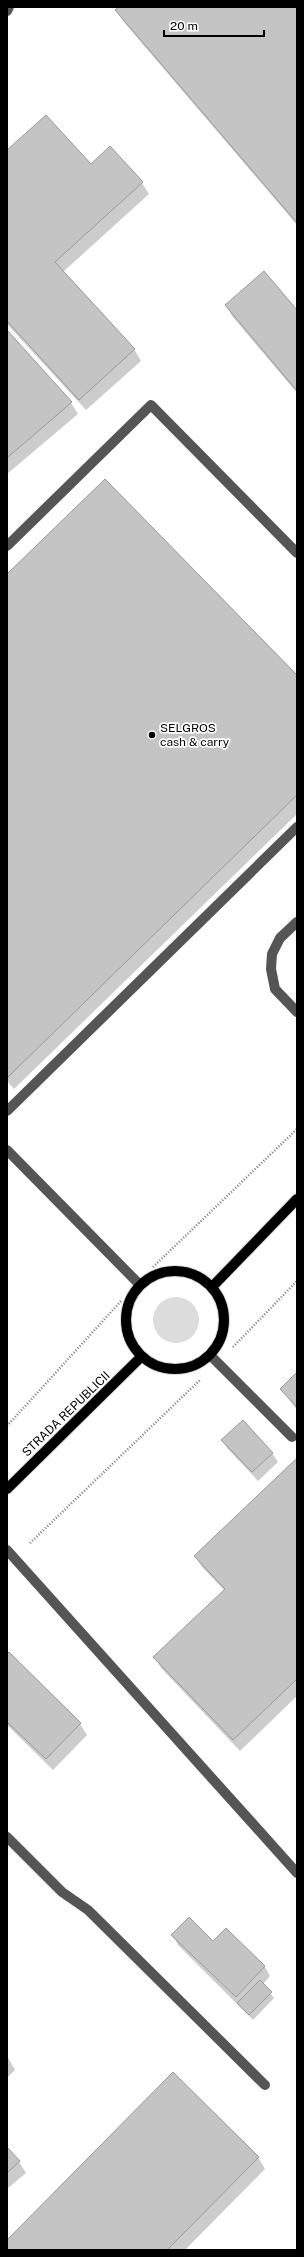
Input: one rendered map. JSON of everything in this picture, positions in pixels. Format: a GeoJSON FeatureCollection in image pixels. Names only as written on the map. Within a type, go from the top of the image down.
{"type":"FeatureCollection","features":[{"type":"Feature","properties":{"kind":"main road"},"geometry":{"type":"LineString","coordinates":[[212,1287],[297,1199]]}},
{"type":"Feature","properties":{"kind":"main road"},"geometry":{"type":"LineString","coordinates":[[183,1271],[204,1280],[212,1287],[221,1300],[224,1314],[224,1329],[219,1343],[210,1355],[198,1364],[184,1369],[169,1369],[155,1365],[142,1356],[132,1344],[126,1329],[126,1318],[131,1297],[140,1285],[160,1273],[183,1271]]}},
{"type":"Feature","properties":{"kind":"main road","name":"STRADA REPUBLICII"},"geometry":{"type":"LineString","coordinates":[[7,1489],[142,1356]]}},
{"type":"Feature","properties":{"kind":"street"},"geometry":{"type":"LineString","coordinates":[[7,11],[9,7]]}},
{"type":"Feature","properties":{"kind":"street"},"geometry":{"type":"LineString","coordinates":[[7,546],[151,405],[297,553]]}},
{"type":"Feature","properties":{"kind":"street"},"geometry":{"type":"LineString","coordinates":[[7,1111],[297,827]]}},
{"type":"Feature","properties":{"kind":"street"},"geometry":{"type":"LineString","coordinates":[[297,922],[280,938],[272,954],[271,968],[275,988],[297,1012]]}},
{"type":"Feature","properties":{"kind":"street"},"geometry":{"type":"LineString","coordinates":[[7,1150],[140,1285]]}},
{"type":"Feature","properties":{"kind":"street"},"geometry":{"type":"LineString","coordinates":[[210,1355],[292,1437]]}},
{"type":"Feature","properties":{"kind":"street"},"geometry":{"type":"LineString","coordinates":[[7,1550],[297,1873]]}},
{"type":"Feature","properties":{"kind":"street"},"geometry":{"type":"LineString","coordinates":[[7,1837],[62,1892],[88,1910],[265,2084]]}},
{"type":"Feature","properties":{"kind":"path"},"geometry":{"type":"LineString","coordinates":[[14,1559],[218,1362],[297,1281]]}},
{"type":"Feature","properties":{"kind":"shaded area"},"geometry":{"type":"Polygon","coordinates":[[[181,1297],[185,1298],[195,1307],[198,1311],[198,1329],[189,1339],[181,1343],[171,1343],[163,1339],[154,1329],[153,1315],[157,1307],[167,1298],[181,1297]]]}},
{"type":"Feature","properties":{"kind":"building"},"geometry":{"type":"Polygon","coordinates":[[[119,7],[297,7],[297,223],[115,10],[119,7]]]}},
{"type":"Feature","properties":{"kind":"building"},"geometry":{"type":"Polygon","coordinates":[[[46,115],[91,164],[110,146],[143,182],[55,262],[135,349],[79,400],[7,321],[7,150],[46,115]]]}},
{"type":"Feature","properties":{"kind":"building"},"geometry":{"type":"Polygon","coordinates":[[[264,271],[297,310],[297,391],[225,305],[264,271]]]}},
{"type":"Feature","properties":{"kind":"building"},"geometry":{"type":"Polygon","coordinates":[[[7,330],[72,402],[7,458],[7,330]]]}},
{"type":"Feature","properties":{"kind":"building","name":"SELGROS cash & carry"},"geometry":{"type":"Polygon","coordinates":[[[105,479],[297,675],[297,795],[7,1078],[7,574],[105,479]]]}},
{"type":"Feature","properties":{"kind":"building"},"geometry":{"type":"Polygon","coordinates":[[[297,1372],[297,1407],[280,1389],[297,1372]]]}},
{"type":"Feature","properties":{"kind":"building"},"geometry":{"type":"Polygon","coordinates":[[[243,1420],[273,1453],[252,1472],[221,1440],[243,1420]]]}},
{"type":"Feature","properties":{"kind":"building"},"geometry":{"type":"Polygon","coordinates":[[[297,1458],[297,1679],[233,1740],[153,1657],[225,1589],[194,1556],[297,1458]]]}},
{"type":"Feature","properties":{"kind":"building"},"geometry":{"type":"Polygon","coordinates":[[[9,1652],[81,1723],[46,1759],[7,1722],[7,1654],[9,1652]]]}},
{"type":"Feature","properties":{"kind":"building"},"geometry":{"type":"Polygon","coordinates":[[[189,1917],[213,1941],[226,1928],[265,1966],[236,1997],[171,1935],[189,1917]]]}},
{"type":"Feature","properties":{"kind":"building"},"geometry":{"type":"Polygon","coordinates":[[[260,1980],[272,1992],[249,2015],[237,2003],[260,1980]]]}},
{"type":"Feature","properties":{"kind":"building"},"geometry":{"type":"Polygon","coordinates":[[[173,2072],[259,2157],[167,2250],[7,2250],[7,2240],[173,2072]]]}},
{"type":"Feature","properties":{"kind":"building"},"geometry":{"type":"Polygon","coordinates":[[[7,2147],[20,2161],[7,2173],[7,2147]]]}},
{"type":"Feature","properties":{"kind":"place","name":"SELGROS cash & carry"},"geometry":{"type":"Point","coordinates":[152,735]}}]}
